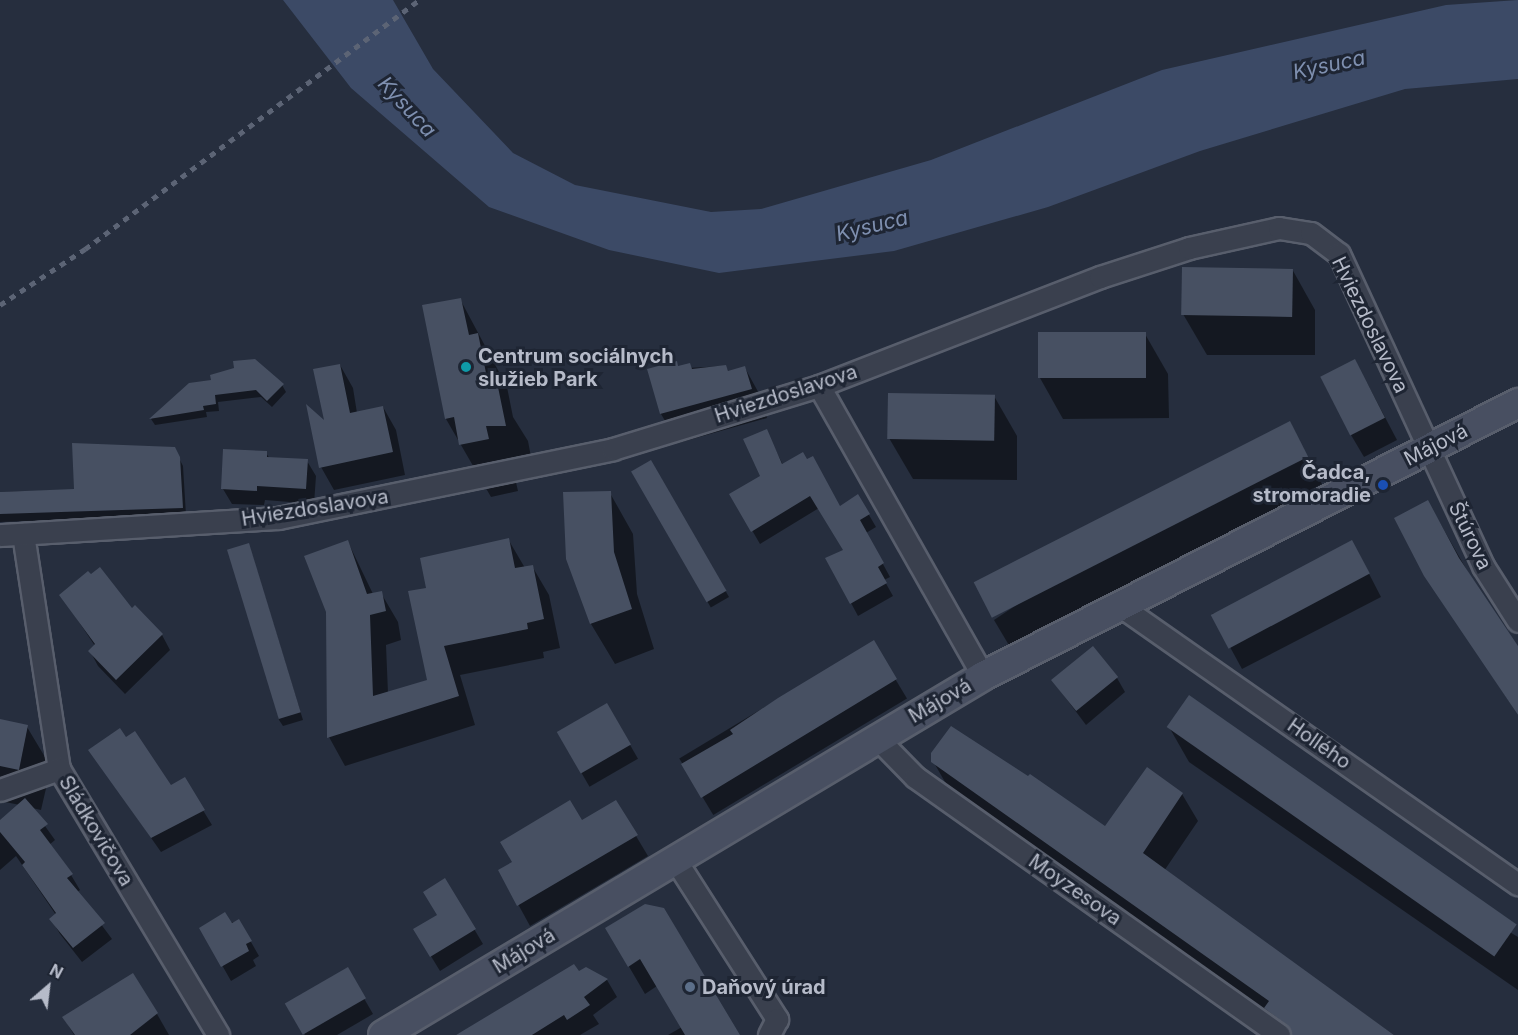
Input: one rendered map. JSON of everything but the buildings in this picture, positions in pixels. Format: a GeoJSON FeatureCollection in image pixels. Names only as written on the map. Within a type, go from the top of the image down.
{"type":"FeatureCollection","features":[{"type":"Feature","properties":{"kind":"main road","name":"Májová"},"geometry":{"type":"LineString","coordinates":[[383,1035],[983,676],[1518,403]]}},
{"type":"Feature","properties":{"kind":"street","name":"Hviezdoslavova"},"geometry":{"type":"LineString","coordinates":[[0,535],[289,516],[603,452],[819,386],[1100,277],[1189,248],[1279,228],[1311,233],[1339,254],[1429,448]]}},
{"type":"Feature","properties":{"kind":"street"},"geometry":{"type":"LineString","coordinates":[[819,386],[983,676]]}},
{"type":"Feature","properties":{"kind":"street","name":"Štúrova"},"geometry":{"type":"LineString","coordinates":[[1429,448],[1483,566],[1518,621]]}},
{"type":"Feature","properties":{"kind":"street","name":"Sládkovičova"},"geometry":{"type":"LineString","coordinates":[[23,534],[59,769],[218,1035]]}},
{"type":"Feature","properties":{"kind":"street","name":"Hollého"},"geometry":{"type":"LineString","coordinates":[[1119,605],[1518,884]]}},
{"type":"Feature","properties":{"kind":"street","name":"Moyzesova"},"geometry":{"type":"LineString","coordinates":[[877,738],[915,777],[1279,1035]]}},
{"type":"Feature","properties":{"kind":"street"},"geometry":{"type":"LineString","coordinates":[[0,790],[59,769]]}},
{"type":"Feature","properties":{"kind":"street"},"geometry":{"type":"LineString","coordinates":[[676,861],[777,1019],[769,1035]]}},
{"type":"Feature","properties":{"kind":"water","name":"Kysuca"},"geometry":{"type":"Polygon","coordinates":[[[283,0],[393,0],[433,69],[513,153],[575,185],[711,212],[761,209],[931,160],[1162,70],[1446,5],[1518,0],[1518,79],[1405,89],[1200,151],[1048,207],[894,251],[719,273],[609,250],[489,207],[351,88],[283,0]]]}},
{"type":"Feature","properties":{"kind":"railway"},"geometry":{"type":"LineString","coordinates":[[0,305],[85,249],[419,0]]}},
{"type":"Feature","properties":{"kind":"place","name":"Centrum sociálnych služieb Park"},"geometry":{"type":"Point","coordinates":[466,367]}},
{"type":"Feature","properties":{"kind":"place","name":"Čadca, stromoradie"},"geometry":{"type":"Point","coordinates":[1383,485]}},
{"type":"Feature","properties":{"kind":"place","name":"Daňový úrad"},"geometry":{"type":"Point","coordinates":[690,987]}}]}
